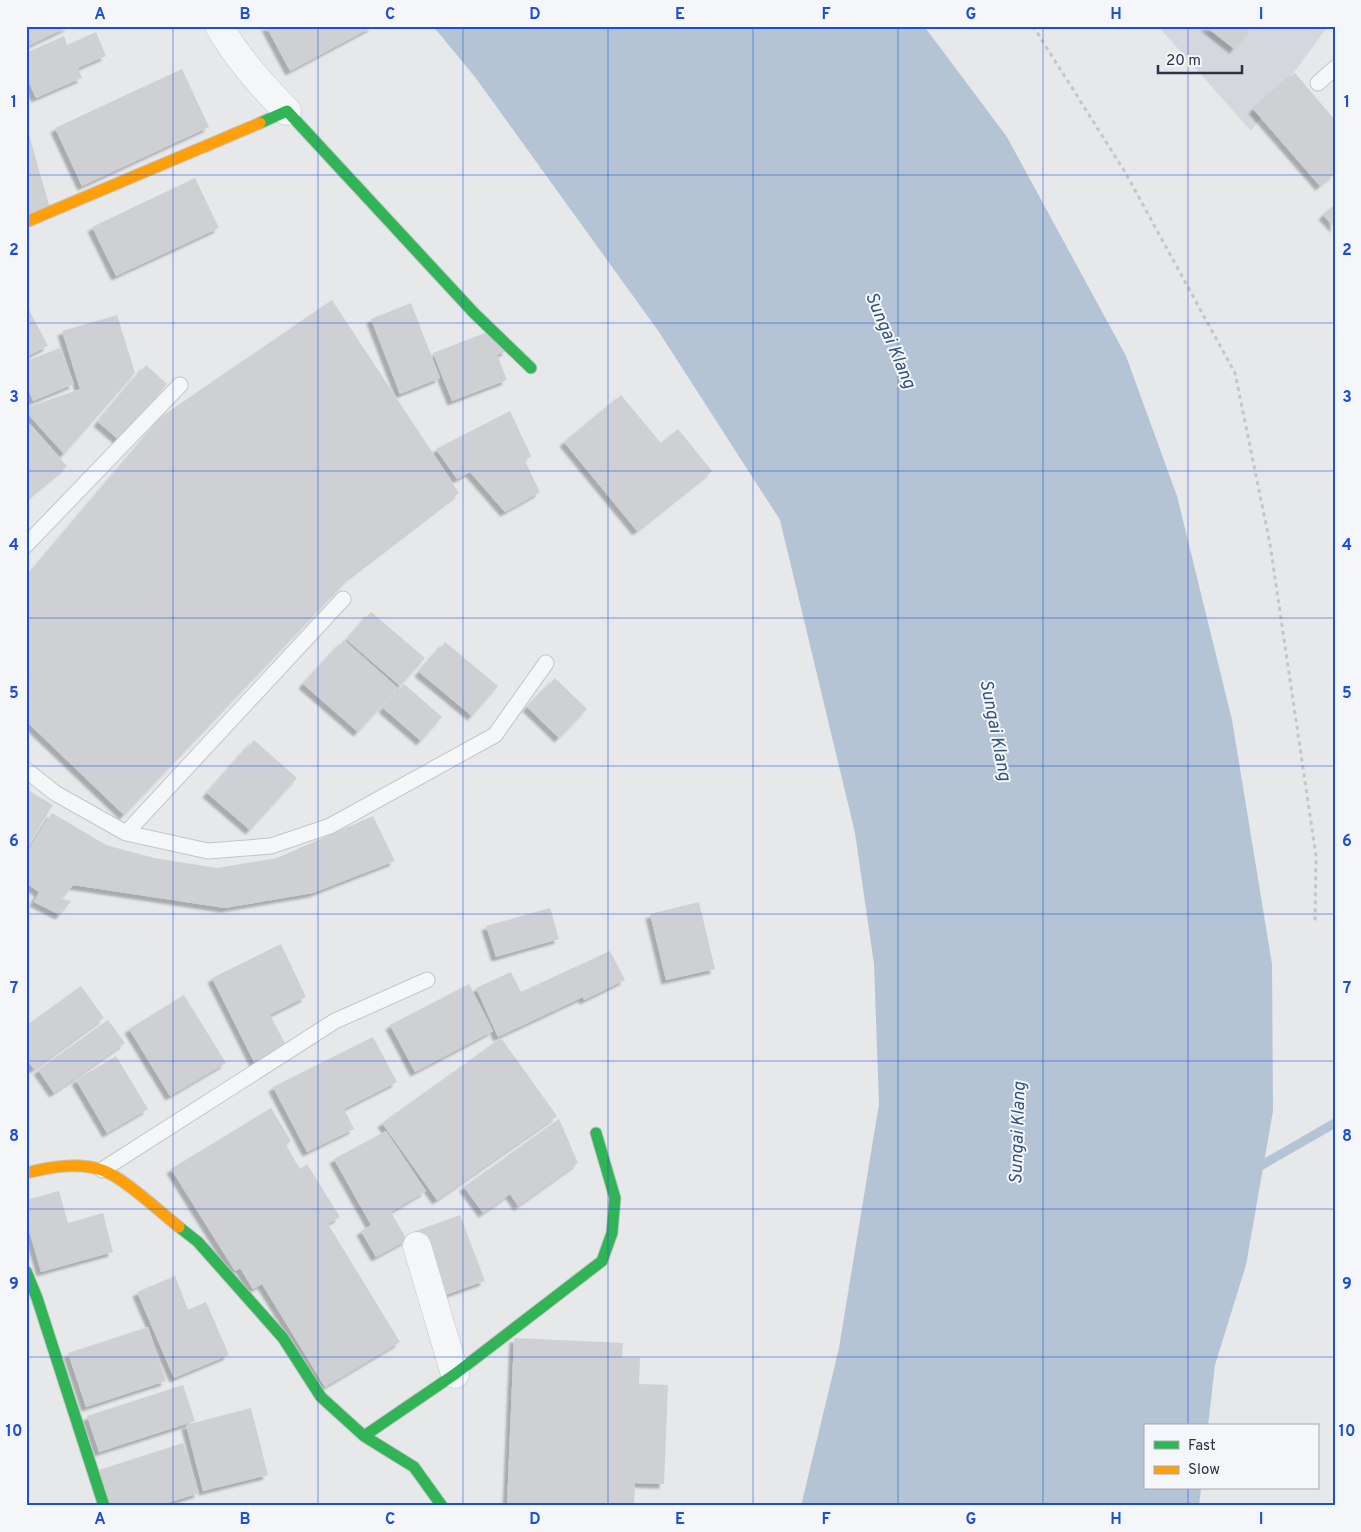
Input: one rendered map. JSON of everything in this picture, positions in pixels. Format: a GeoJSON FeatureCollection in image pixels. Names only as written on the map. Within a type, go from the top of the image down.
{"type":"FeatureCollection","features":[{"type":"Feature","properties":{"kind":"street"},"geometry":{"type":"LineString","coordinates":[[219,26],[237,55],[264,88],[474,313],[531,368]]}},
{"type":"Feature","properties":{"kind":"street"},"geometry":{"type":"LineString","coordinates":[[26,222],[287,111]]}},
{"type":"Feature","properties":{"kind":"street"},"geometry":{"type":"LineString","coordinates":[[364,1436],[455,1374],[602,1261],[612,1233],[616,1198],[596,1133]]}},
{"type":"Feature","properties":{"kind":"street"},"geometry":{"type":"LineString","coordinates":[[26,1174],[57,1165],[102,1170],[119,1180],[198,1242],[283,1338],[321,1397],[364,1436],[414,1467],[442,1506]]}},
{"type":"Feature","properties":{"kind":"street"},"geometry":{"type":"LineString","coordinates":[[417,1246],[455,1374]]}},
{"type":"Feature","properties":{"kind":"street"},"geometry":{"type":"LineString","coordinates":[[26,1271],[37,1298],[104,1506]]}},
{"type":"Feature","properties":{"kind":"lane"},"geometry":{"type":"LineString","coordinates":[[1318,83],[1335,68]]}},
{"type":"Feature","properties":{"kind":"lane"},"geometry":{"type":"LineString","coordinates":[[26,545],[180,385]]}},
{"type":"Feature","properties":{"kind":"lane"},"geometry":{"type":"LineString","coordinates":[[126,833],[343,599]]}},
{"type":"Feature","properties":{"kind":"lane"},"geometry":{"type":"LineString","coordinates":[[26,770],[55,793],[126,833],[208,851],[271,846],[330,826],[494,735],[546,663]]}},
{"type":"Feature","properties":{"kind":"lane"},"geometry":{"type":"LineString","coordinates":[[102,1170],[335,1021],[427,980]]}},
{"type":"Feature","properties":{"kind":"path"},"geometry":{"type":"LineString","coordinates":[[1032,26],[1125,172],[1235,373],[1270,544],[1314,846],[1315,924]]}},
{"type":"Feature","properties":{"kind":"shaded area"},"geometry":{"type":"Polygon","coordinates":[[[1158,26],[1328,26],[1251,131],[1158,26]]]}},
{"type":"Feature","properties":{"kind":"water","name":"Sungai Klang"},"geometry":{"type":"Polygon","coordinates":[[[433,26],[924,26],[1007,137],[1126,356],[1177,496],[1232,720],[1272,964],[1273,1111],[1246,1265],[1215,1365],[1208,1424],[1144,1424],[1144,1490],[1201,1490],[1199,1506],[801,1506],[839,1348],[879,1104],[874,964],[855,833],[780,520],[659,332],[475,77],[433,26]]]}},
{"type":"Feature","properties":{"kind":"building"},"geometry":{"type":"Polygon","coordinates":[[[26,26],[70,26],[26,47],[26,26]]]}},
{"type":"Feature","properties":{"kind":"building"},"geometry":{"type":"Polygon","coordinates":[[[266,26],[374,26],[290,71],[266,26]]]}},
{"type":"Feature","properties":{"kind":"building"},"geometry":{"type":"Polygon","coordinates":[[[1205,26],[1252,26],[1234,49],[1205,26]]]}},
{"type":"Feature","properties":{"kind":"building"},"geometry":{"type":"Polygon","coordinates":[[[96,32],[106,56],[78,68],[82,78],[36,98],[26,76],[26,53],[64,36],[67,45],[96,32]]]}},
{"type":"Feature","properties":{"kind":"building"},"geometry":{"type":"Polygon","coordinates":[[[182,69],[209,127],[82,186],[55,128],[182,69]]]}},
{"type":"Feature","properties":{"kind":"building"},"geometry":{"type":"Polygon","coordinates":[[[1295,73],[1335,120],[1335,173],[1320,186],[1253,109],[1295,73]]]}},
{"type":"Feature","properties":{"kind":"building"},"geometry":{"type":"Polygon","coordinates":[[[29,135],[50,208],[26,216],[26,136],[29,135]]]}},
{"type":"Feature","properties":{"kind":"building"},"geometry":{"type":"Polygon","coordinates":[[[195,178],[219,228],[116,276],[92,227],[195,178]]]}},
{"type":"Feature","properties":{"kind":"building"},"geometry":{"type":"Polygon","coordinates":[[[1335,204],[1335,228],[1323,215],[1335,204]]]}},
{"type":"Feature","properties":{"kind":"building"},"geometry":{"type":"Polygon","coordinates":[[[332,300],[459,493],[351,576],[124,815],[26,721],[26,578],[164,415],[332,300]]]}},
{"type":"Feature","properties":{"kind":"building"},"geometry":{"type":"Polygon","coordinates":[[[411,303],[440,378],[400,394],[371,319],[411,303]]]}},
{"type":"Feature","properties":{"kind":"building"},"geometry":{"type":"Polygon","coordinates":[[[26,304],[48,346],[26,357],[26,304]]]}},
{"type":"Feature","properties":{"kind":"building"},"geometry":{"type":"Polygon","coordinates":[[[117,315],[135,373],[64,454],[26,412],[26,408],[80,389],[62,331],[117,315]]]}},
{"type":"Feature","properties":{"kind":"building"},"geometry":{"type":"Polygon","coordinates":[[[498,328],[507,351],[497,355],[507,380],[452,401],[433,353],[498,328]]]}},
{"type":"Feature","properties":{"kind":"building"},"geometry":{"type":"Polygon","coordinates":[[[60,348],[74,384],[33,401],[26,383],[26,361],[60,348]]]}},
{"type":"Feature","properties":{"kind":"building"},"geometry":{"type":"Polygon","coordinates":[[[146,365],[167,384],[119,440],[98,422],[146,365]]]}},
{"type":"Feature","properties":{"kind":"building"},"geometry":{"type":"Polygon","coordinates":[[[621,395],[661,443],[678,429],[712,471],[637,531],[564,442],[621,395]]]}},
{"type":"Feature","properties":{"kind":"building"},"geometry":{"type":"Polygon","coordinates":[[[510,411],[531,456],[525,461],[540,492],[505,512],[470,472],[457,479],[436,449],[510,411]]]}},
{"type":"Feature","properties":{"kind":"building"},"geometry":{"type":"Polygon","coordinates":[[[30,424],[67,466],[26,500],[26,427],[30,424]]]}},
{"type":"Feature","properties":{"kind":"building"},"geometry":{"type":"Polygon","coordinates":[[[371,612],[425,658],[400,686],[347,640],[371,612]]]}},
{"type":"Feature","properties":{"kind":"building"},"geometry":{"type":"Polygon","coordinates":[[[344,640],[398,688],[358,732],[303,684],[344,640]]]}},
{"type":"Feature","properties":{"kind":"building"},"geometry":{"type":"Polygon","coordinates":[[[445,642],[498,686],[472,716],[419,672],[445,642]]]}},
{"type":"Feature","properties":{"kind":"building"},"geometry":{"type":"Polygon","coordinates":[[[555,678],[587,709],[559,738],[527,707],[555,678]]]}},
{"type":"Feature","properties":{"kind":"building"},"geometry":{"type":"Polygon","coordinates":[[[404,684],[442,717],[421,741],[383,708],[404,684]]]}},
{"type":"Feature","properties":{"kind":"building"},"geometry":{"type":"Polygon","coordinates":[[[254,740],[297,778],[250,830],[207,793],[254,740]]]}},
{"type":"Feature","properties":{"kind":"building"},"geometry":{"type":"Polygon","coordinates":[[[26,789],[53,805],[26,849],[26,789]]]}},
{"type":"Feature","properties":{"kind":"building"},"geometry":{"type":"Polygon","coordinates":[[[52,813],[106,845],[154,858],[217,868],[277,858],[373,816],[395,861],[313,893],[225,908],[73,885],[62,899],[71,901],[60,915],[34,902],[39,892],[26,883],[26,853],[52,813]]]}},
{"type":"Feature","properties":{"kind":"building"},"geometry":{"type":"Polygon","coordinates":[[[699,902],[715,969],[666,980],[650,914],[699,902]]]}},
{"type":"Feature","properties":{"kind":"building"},"geometry":{"type":"Polygon","coordinates":[[[550,908],[559,939],[496,957],[486,926],[550,908]]]}},
{"type":"Feature","properties":{"kind":"building"},"geometry":{"type":"Polygon","coordinates":[[[281,944],[306,997],[270,1015],[289,1051],[256,1066],[212,978],[281,944]]]}},
{"type":"Feature","properties":{"kind":"building"},"geometry":{"type":"Polygon","coordinates":[[[610,951],[625,980],[584,1000],[583,997],[498,1037],[476,988],[511,972],[521,992],[610,951]]]}},
{"type":"Feature","properties":{"kind":"building"},"geometry":{"type":"Polygon","coordinates":[[[469,984],[493,1031],[415,1072],[390,1025],[469,984]]]}},
{"type":"Feature","properties":{"kind":"building"},"geometry":{"type":"Polygon","coordinates":[[[81,986],[104,1018],[34,1069],[26,1059],[26,1026],[81,986]]]}},
{"type":"Feature","properties":{"kind":"building"},"geometry":{"type":"Polygon","coordinates":[[[184,995],[226,1063],[170,1096],[129,1029],[184,995]]]}},
{"type":"Feature","properties":{"kind":"building"},"geometry":{"type":"Polygon","coordinates":[[[108,1020],[125,1043],[54,1093],[38,1070],[108,1020]]]}},
{"type":"Feature","properties":{"kind":"building"},"geometry":{"type":"Polygon","coordinates":[[[373,1037],[397,1082],[344,1109],[354,1129],[307,1152],[273,1087],[373,1037]]]}},
{"type":"Feature","properties":{"kind":"building"},"geometry":{"type":"Polygon","coordinates":[[[501,1038],[557,1116],[437,1200],[382,1123],[501,1038]]]}},
{"type":"Feature","properties":{"kind":"building"},"geometry":{"type":"Polygon","coordinates":[[[116,1056],[148,1109],[107,1133],[76,1080],[116,1056]]]}},
{"type":"Feature","properties":{"kind":"building"},"geometry":{"type":"Polygon","coordinates":[[[271,1108],[291,1141],[286,1145],[300,1169],[307,1164],[340,1217],[328,1224],[400,1342],[325,1387],[262,1284],[253,1289],[240,1268],[235,1271],[171,1169],[271,1108]]]}},
{"type":"Feature","properties":{"kind":"building"},"geometry":{"type":"Polygon","coordinates":[[[559,1119],[578,1163],[518,1206],[510,1194],[483,1213],[464,1187],[559,1119]]]}},
{"type":"Feature","properties":{"kind":"building"},"geometry":{"type":"Polygon","coordinates":[[[386,1131],[426,1191],[391,1212],[407,1240],[376,1257],[361,1231],[371,1225],[334,1159],[386,1131]]]}},
{"type":"Feature","properties":{"kind":"building"},"geometry":{"type":"Polygon","coordinates":[[[59,1191],[68,1223],[103,1213],[113,1252],[41,1272],[26,1220],[26,1200],[59,1191]]]}},
{"type":"Feature","properties":{"kind":"building"},"geometry":{"type":"Polygon","coordinates":[[[460,1215],[485,1281],[437,1298],[413,1232],[460,1215]]]}},
{"type":"Feature","properties":{"kind":"building"},"geometry":{"type":"Polygon","coordinates":[[[175,1276],[188,1310],[206,1302],[229,1355],[174,1378],[137,1292],[175,1276]]]}},
{"type":"Feature","properties":{"kind":"building"},"geometry":{"type":"Polygon","coordinates":[[[148,1327],[166,1381],[86,1407],[68,1353],[148,1327]]]}},
{"type":"Feature","properties":{"kind":"building"},"geometry":{"type":"Polygon","coordinates":[[[514,1338],[623,1343],[622,1358],[640,1358],[639,1384],[668,1385],[664,1484],[635,1483],[634,1506],[507,1506],[514,1338]]]}},
{"type":"Feature","properties":{"kind":"building"},"geometry":{"type":"Polygon","coordinates":[[[183,1385],[195,1421],[99,1452],[87,1416],[183,1385]]]}},
{"type":"Feature","properties":{"kind":"building"},"geometry":{"type":"Polygon","coordinates":[[[251,1408],[268,1475],[203,1491],[186,1425],[251,1408]]]}},
{"type":"Feature","properties":{"kind":"building"},"geometry":{"type":"Polygon","coordinates":[[[183,1443],[199,1493],[158,1506],[111,1506],[99,1470],[183,1443]]]}},
{"type":"Feature","properties":{"kind":"waterway"},"geometry":{"type":"LineString","coordinates":[[1255,1169],[1335,1123]]}},
{"type":"Feature","properties":{"kind":"traffic: fast"},"geometry":{"type":"LineString","coordinates":[[260,123],[287,111],[474,313],[531,368]]}},
{"type":"Feature","properties":{"kind":"traffic: fast"},"geometry":{"type":"LineString","coordinates":[[364,1436],[455,1374],[602,1261],[612,1233],[615,1198],[596,1133]]}},
{"type":"Feature","properties":{"kind":"traffic: fast"},"geometry":{"type":"LineString","coordinates":[[179,1227],[198,1242],[283,1338],[321,1397],[364,1436],[414,1467],[442,1506]]}},
{"type":"Feature","properties":{"kind":"traffic: fast"},"geometry":{"type":"LineString","coordinates":[[26,1271],[37,1298],[104,1506]]}},
{"type":"Feature","properties":{"kind":"traffic: slow"},"geometry":{"type":"LineString","coordinates":[[26,222],[260,123]]}},
{"type":"Feature","properties":{"kind":"traffic: slow"},"geometry":{"type":"LineString","coordinates":[[26,1173],[54,1167],[73,1166],[102,1170],[131,1187],[179,1227]]}}]}
